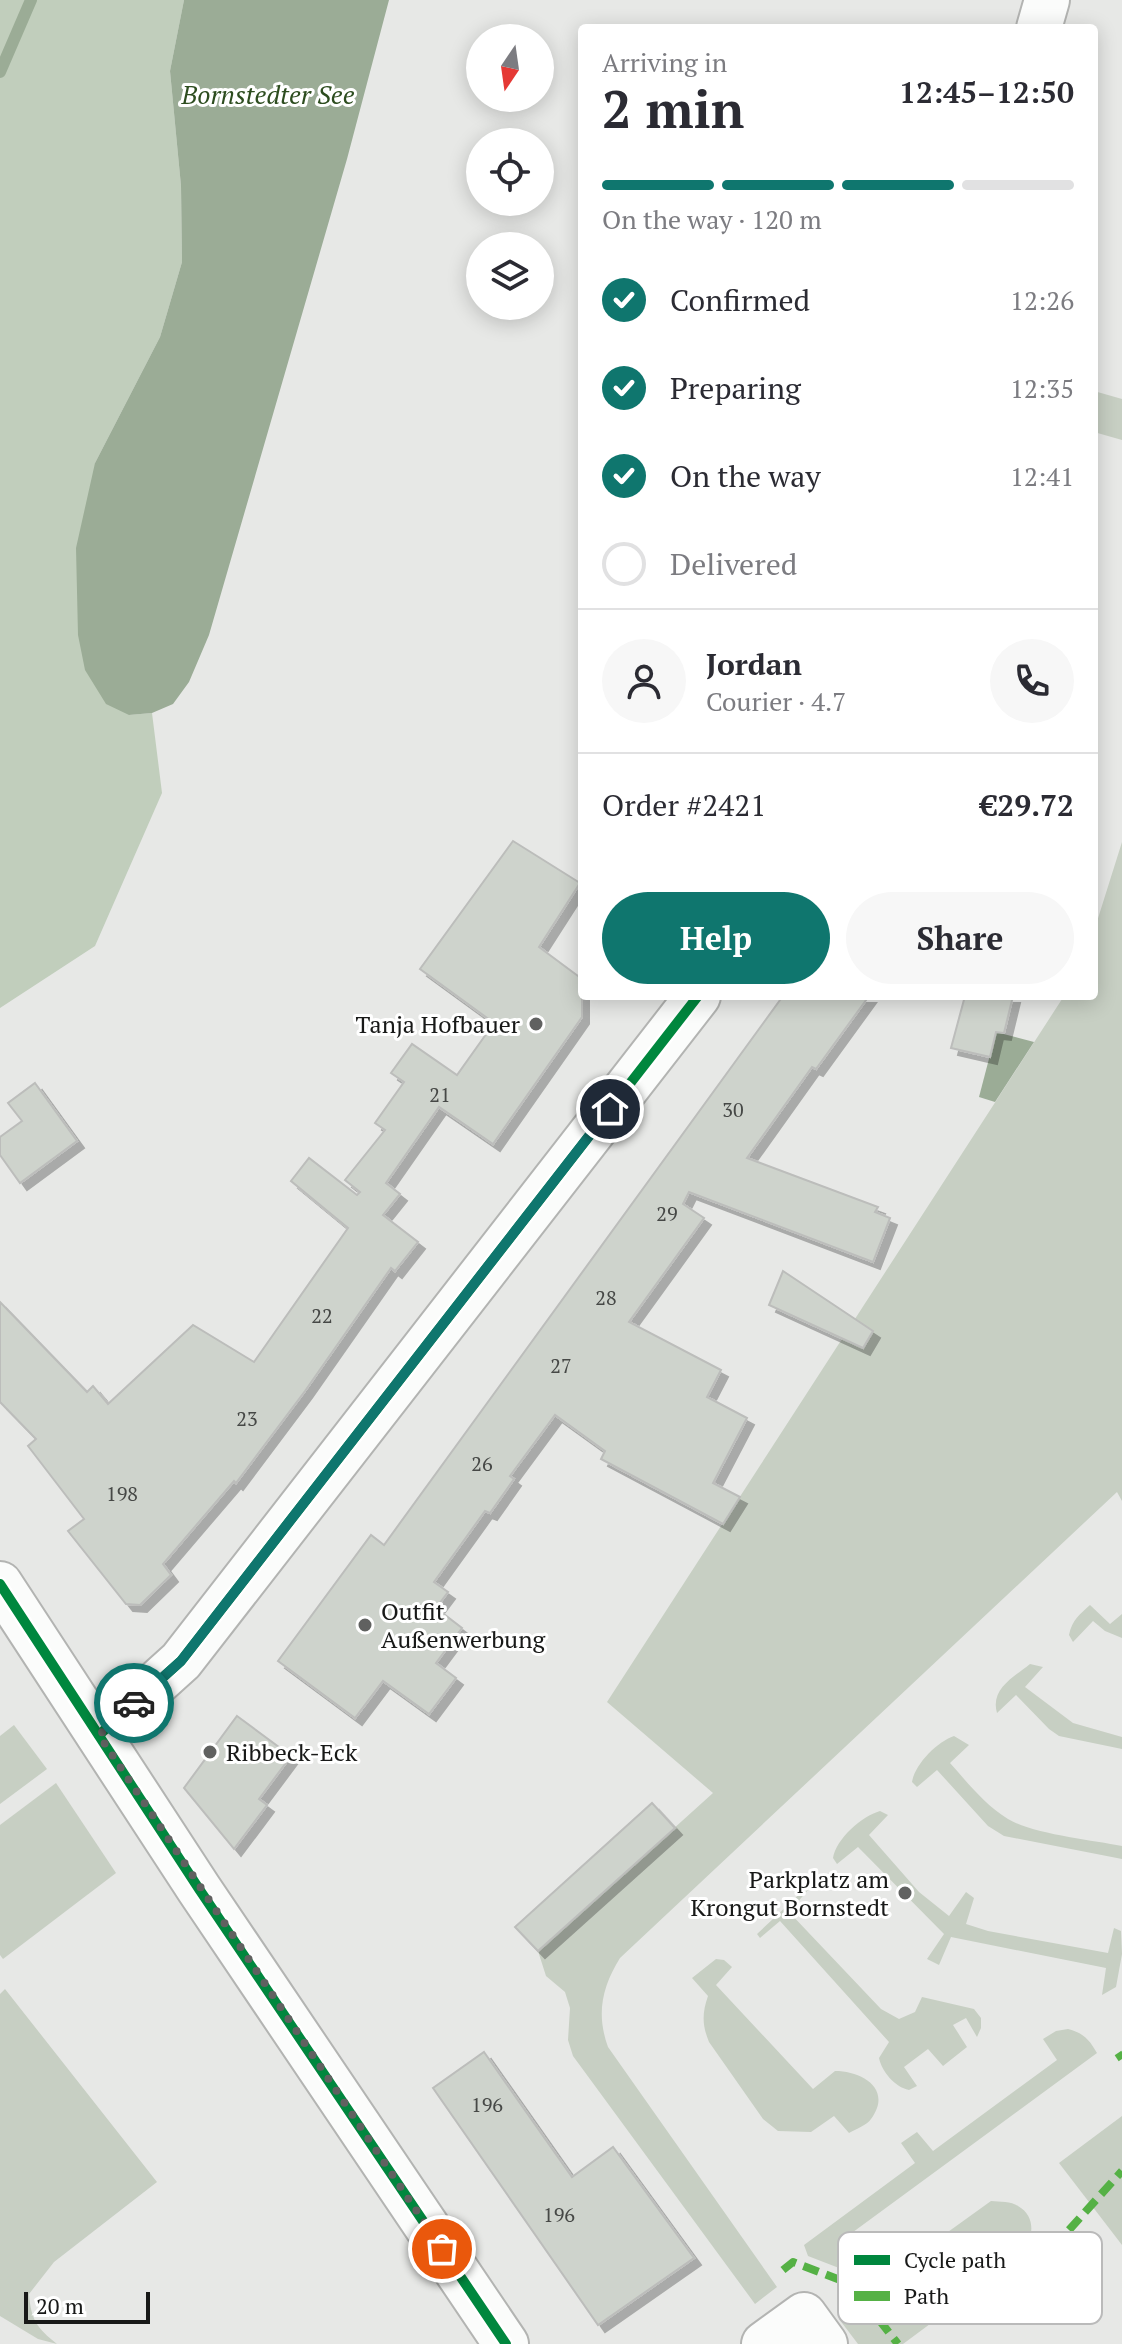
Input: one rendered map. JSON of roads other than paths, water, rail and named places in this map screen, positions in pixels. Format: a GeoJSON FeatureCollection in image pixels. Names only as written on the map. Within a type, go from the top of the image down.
{"type":"FeatureCollection","features":[{"type":"Feature","properties":{"kind":"street"},"geometry":{"type":"LineString","coordinates":[[1040,24],[1047,0]]}},
{"type":"Feature","properties":{"kind":"street"},"geometry":{"type":"LineString","coordinates":[[99,1735],[181,1661],[695,1000]]}},
{"type":"Feature","properties":{"kind":"street"},"geometry":{"type":"LineString","coordinates":[[0,1584],[199,1889],[506,2344]]}},
{"type":"Feature","properties":{"kind":"street"},"geometry":{"type":"LineString","coordinates":[[764,2344],[804,2315],[825,2344]]}},
{"type":"Feature","properties":{"kind":"water","name":"Bornstedter See"},"geometry":{"type":"Polygon","coordinates":[[[184,0],[389,0],[347,159],[209,635],[189,682],[173,704],[152,713],[129,715],[106,704],[85,670],[78,635],[76,548],[95,463],[160,337],[182,262],[181,186],[170,71],[184,0]]]}},
{"type":"Feature","properties":{"kind":"water"},"geometry":{"type":"Polygon","coordinates":[[[996,1032],[1034,1042],[995,1102],[979,1097],[996,1032]]]}},
{"type":"Feature","properties":{"kind":"waterway"},"geometry":{"type":"LineString","coordinates":[[0,72],[31,0]]}},
{"type":"Feature","properties":{"kind":"place","name":"Tanja Hofbauer"},"geometry":{"type":"Point","coordinates":[536,1024]}},
{"type":"Feature","properties":{"kind":"place","name":"Outfit Außenwerbung"},"geometry":{"type":"Point","coordinates":[365,1625]}},
{"type":"Feature","properties":{"kind":"place","name":"Ribbeck-Eck"},"geometry":{"type":"Point","coordinates":[210,1752]}},
{"type":"Feature","properties":{"kind":"place","name":"Parkplatz am Krongut Bornstedt"},"geometry":{"type":"Point","coordinates":[905,1893]}}]}
